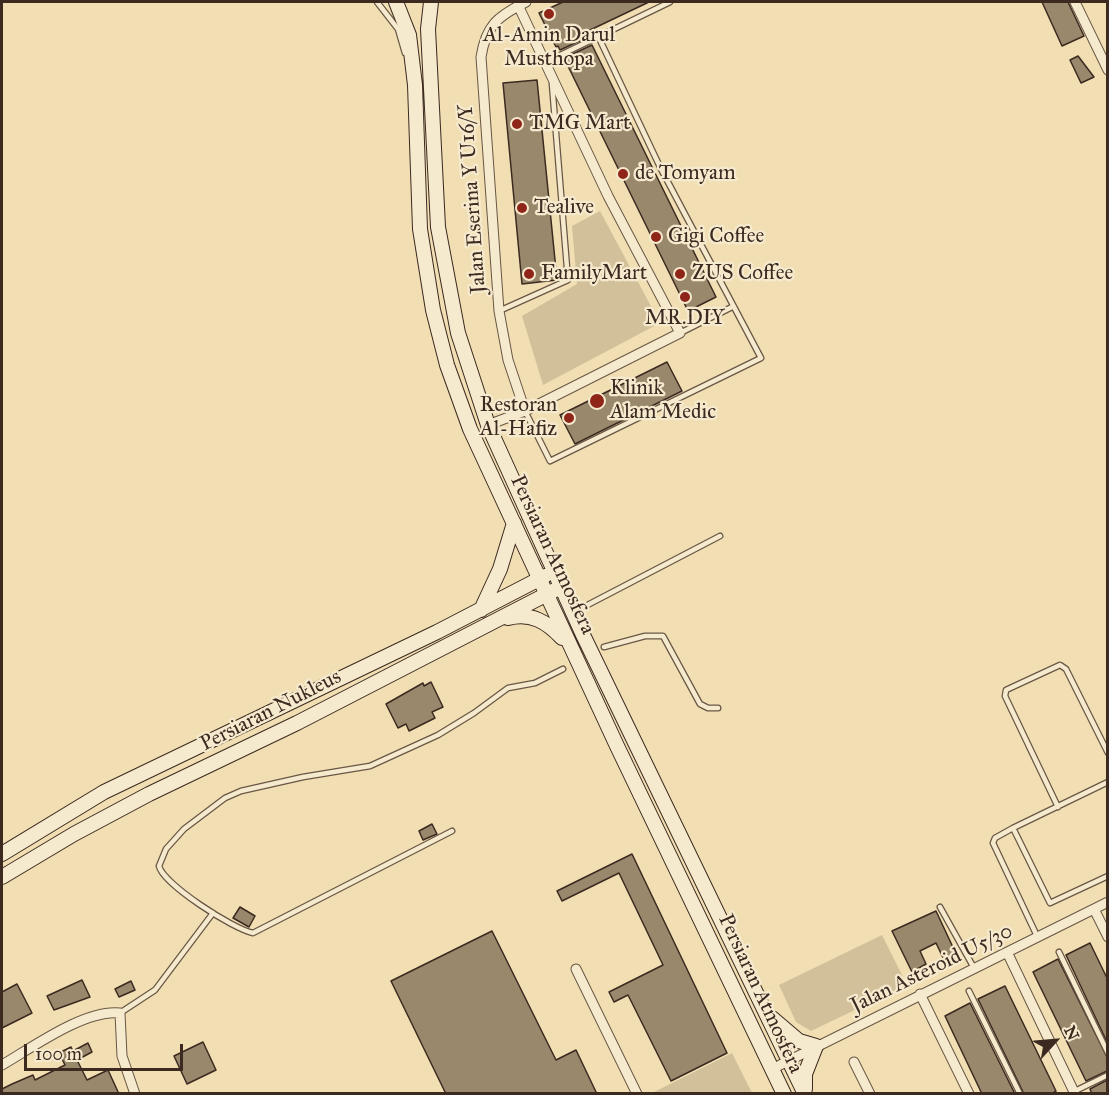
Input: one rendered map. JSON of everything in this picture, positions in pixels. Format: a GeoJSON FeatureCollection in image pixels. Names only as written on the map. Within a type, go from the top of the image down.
{"type":"FeatureCollection","features":[{"type":"Feature","properties":{"kind":"street","name":"Persiaran Atmosfera"},"geometry":{"type":"LineString","coordinates":[[396,2],[409,35],[415,85],[420,229],[433,310],[447,365],[470,429],[539,579],[784,1094]]}},
{"type":"Feature","properties":{"kind":"street","name":"Persiaran Atmosfera"},"geometry":{"type":"LineString","coordinates":[[431,2],[428,29],[438,226],[459,333],[488,425],[573,612],[805,1094]]}},
{"type":"Feature","properties":{"kind":"street"},"geometry":{"type":"LineString","coordinates":[[433,96],[439,2]]}},
{"type":"Feature","properties":{"kind":"street"},"geometry":{"type":"LineString","coordinates":[[1075,2],[1107,70]]}},
{"type":"Feature","properties":{"kind":"street"},"geometry":{"type":"LineString","coordinates":[[488,425],[525,411],[681,333],[608,196],[545,62],[522,3]]}},
{"type":"Feature","properties":{"kind":"street","name":"Jalan Eserina Y U16/Y"},"geometry":{"type":"LineString","coordinates":[[522,3],[497,20],[484,37],[481,57],[499,311],[508,360],[525,411]]}},
{"type":"Feature","properties":{"kind":"street"},"geometry":{"type":"LineString","coordinates":[[481,610],[500,568],[514,523]]}},
{"type":"Feature","properties":{"kind":"street","name":"Persiaran Nukleus"},"geometry":{"type":"LineString","coordinates":[[2,854],[104,792],[481,610],[555,571]]}},
{"type":"Feature","properties":{"kind":"street","name":"Persiaran Nukleus"},"geometry":{"type":"LineString","coordinates":[[2,878],[140,799],[297,723],[486,623],[562,587]]}},
{"type":"Feature","properties":{"kind":"street"},"geometry":{"type":"LineString","coordinates":[[486,623],[520,615],[535,617],[551,626],[570,646]]}},
{"type":"Feature","properties":{"kind":"street","name":"Jalan Asteroid U5/30"},"geometry":{"type":"LineString","coordinates":[[772,1069],[1107,902]]}},
{"type":"Feature","properties":{"kind":"street"},"geometry":{"type":"LineString","coordinates":[[1094,909],[1107,936]]}},
{"type":"Feature","properties":{"kind":"street"},"geometry":{"type":"LineString","coordinates":[[1006,952],[1073,1093]]}},
{"type":"Feature","properties":{"kind":"street"},"geometry":{"type":"LineString","coordinates":[[576,969],[637,1094]]}},
{"type":"Feature","properties":{"kind":"street"},"geometry":{"type":"LineString","coordinates":[[920,994],[969,1094]]}},
{"type":"Feature","properties":{"kind":"street"},"geometry":{"type":"LineString","coordinates":[[2,1065],[87,1018],[108,1011],[120,1013],[122,1056],[135,1094]]}},
{"type":"Feature","properties":{"kind":"street"},"geometry":{"type":"LineString","coordinates":[[766,1012],[799,1041],[816,1046],[805,1074],[805,1094]]}},
{"type":"Feature","properties":{"kind":"street"},"geometry":{"type":"LineString","coordinates":[[854,1062],[870,1094]]}},
{"type":"Feature","properties":{"kind":"lane"},"geometry":{"type":"LineString","coordinates":[[377,2],[398,29],[415,85]]}},
{"type":"Feature","properties":{"kind":"lane"},"geometry":{"type":"LineString","coordinates":[[545,62],[670,2]]}},
{"type":"Feature","properties":{"kind":"lane"},"geometry":{"type":"LineString","coordinates":[[525,411],[550,461],[761,358],[660,167],[599,38]]}},
{"type":"Feature","properties":{"kind":"lane"},"geometry":{"type":"LineString","coordinates":[[499,311],[568,280],[552,76]]}},
{"type":"Feature","properties":{"kind":"lane"},"geometry":{"type":"LineString","coordinates":[[681,333],[732,307]]}},
{"type":"Feature","properties":{"kind":"lane"},"geometry":{"type":"LineString","coordinates":[[573,612],[720,536]]}},
{"type":"Feature","properties":{"kind":"lane"},"geometry":{"type":"LineString","coordinates":[[604,647],[645,636],[663,636],[700,704],[708,708],[718,708]]}},
{"type":"Feature","properties":{"kind":"lane"},"geometry":{"type":"LineString","coordinates":[[1058,807],[1005,696],[1005,690],[1060,665],[1066,669],[1107,753]]}},
{"type":"Feature","properties":{"kind":"lane"},"geometry":{"type":"LineString","coordinates":[[452,831],[253,933],[213,913],[166,878],[159,866],[159,861],[172,842],[211,806],[249,789],[318,774],[370,766],[438,735],[474,713],[508,688],[535,683],[563,669]]}},
{"type":"Feature","properties":{"kind":"lane"},"geometry":{"type":"LineString","coordinates":[[1037,937],[993,843],[995,838],[1107,782]]}},
{"type":"Feature","properties":{"kind":"lane"},"geometry":{"type":"LineString","coordinates":[[1014,828],[1050,903],[1107,876]]}},
{"type":"Feature","properties":{"kind":"lane"},"geometry":{"type":"LineString","coordinates":[[940,907],[974,968]]}},
{"type":"Feature","properties":{"kind":"lane"},"geometry":{"type":"LineString","coordinates":[[120,1013],[155,990],[213,913]]}},
{"type":"Feature","properties":{"kind":"lane"},"geometry":{"type":"LineString","coordinates":[[1059,952],[1107,1053]]}},
{"type":"Feature","properties":{"kind":"lane"},"geometry":{"type":"LineString","coordinates":[[969,991],[1020,1094]]}},
{"type":"Feature","properties":{"kind":"lane"},"geometry":{"type":"LineString","coordinates":[[1073,1093],[1107,1075]]}},
{"type":"Feature","properties":{"kind":"shaded area"},"geometry":{"type":"Polygon","coordinates":[[[600,211],[660,323],[543,385],[522,316],[577,284],[572,226],[600,211]]]}},
{"type":"Feature","properties":{"kind":"shaded area"},"geometry":{"type":"Polygon","coordinates":[[[882,935],[907,985],[811,1031],[796,1022],[779,985],[882,935]]]}},
{"type":"Feature","properties":{"kind":"shaded area"},"geometry":{"type":"Polygon","coordinates":[[[732,1053],[752,1093],[654,1092],[732,1053]]]}},
{"type":"Feature","properties":{"kind":"building"},"geometry":{"type":"Polygon","coordinates":[[[563,2],[649,2],[586,32],[588,37],[560,50],[558,46],[556,47],[539,13],[563,2]]]}},
{"type":"Feature","properties":{"kind":"building"},"geometry":{"type":"Polygon","coordinates":[[[1042,2],[1068,2],[1084,36],[1062,46],[1042,2]]]}},
{"type":"Feature","properties":{"kind":"building"},"geometry":{"type":"Polygon","coordinates":[[[592,45],[716,297],[688,311],[564,58],[592,45]]]}},
{"type":"Feature","properties":{"kind":"building"},"geometry":{"type":"Polygon","coordinates":[[[1078,56],[1094,77],[1081,83],[1070,60],[1078,56]]]}},
{"type":"Feature","properties":{"kind":"building"},"geometry":{"type":"Polygon","coordinates":[[[537,80],[557,280],[522,284],[503,83],[537,80]]]}},
{"type":"Feature","properties":{"kind":"building"},"geometry":{"type":"Polygon","coordinates":[[[667,362],[682,391],[575,444],[560,415],[667,362]]]}},
{"type":"Feature","properties":{"kind":"building"},"geometry":{"type":"Polygon","coordinates":[[[431,682],[443,707],[432,712],[435,718],[409,731],[406,724],[398,728],[386,704],[423,683],[424,686],[431,682]]]}},
{"type":"Feature","properties":{"kind":"building"},"geometry":{"type":"Polygon","coordinates":[[[432,824],[437,834],[423,840],[419,831],[432,824]]]}},
{"type":"Feature","properties":{"kind":"building"},"geometry":{"type":"Polygon","coordinates":[[[632,854],[727,1053],[671,1081],[628,995],[614,1002],[609,992],[663,965],[619,873],[562,901],[557,891],[632,854]]]}},
{"type":"Feature","properties":{"kind":"building"},"geometry":{"type":"Polygon","coordinates":[[[240,907],[255,916],[249,927],[233,918],[240,907]]]}},
{"type":"Feature","properties":{"kind":"building"},"geometry":{"type":"Polygon","coordinates":[[[936,911],[958,958],[946,964],[936,943],[920,951],[926,964],[912,972],[892,931],[936,911]]]}},
{"type":"Feature","properties":{"kind":"building"},"geometry":{"type":"Polygon","coordinates":[[[492,931],[556,1060],[576,1050],[597,1094],[446,1094],[391,981],[492,931]]]}},
{"type":"Feature","properties":{"kind":"building"},"geometry":{"type":"Polygon","coordinates":[[[1090,943],[1107,978],[1107,1042],[1066,955],[1090,943]]]}},
{"type":"Feature","properties":{"kind":"building"},"geometry":{"type":"Polygon","coordinates":[[[1058,959],[1107,1057],[1107,1071],[1086,1081],[1033,972],[1058,959]]]}},
{"type":"Feature","properties":{"kind":"building"},"geometry":{"type":"Polygon","coordinates":[[[82,980],[90,997],[54,1010],[47,996],[82,980]]]}},
{"type":"Feature","properties":{"kind":"building"},"geometry":{"type":"Polygon","coordinates":[[[131,981],[135,990],[119,997],[115,989],[131,981]]]}},
{"type":"Feature","properties":{"kind":"building"},"geometry":{"type":"Polygon","coordinates":[[[17,984],[32,1013],[2,1028],[2,992],[17,984]]]}},
{"type":"Feature","properties":{"kind":"building"},"geometry":{"type":"Polygon","coordinates":[[[1005,986],[1056,1091],[1051,1094],[1024,1094],[978,999],[1005,986]]]}},
{"type":"Feature","properties":{"kind":"building"},"geometry":{"type":"Polygon","coordinates":[[[970,1003],[1015,1094],[982,1094],[945,1016],[970,1003]]]}},
{"type":"Feature","properties":{"kind":"building"},"geometry":{"type":"Polygon","coordinates":[[[203,1042],[216,1070],[187,1084],[174,1056],[203,1042]]]}},
{"type":"Feature","properties":{"kind":"building"},"geometry":{"type":"Polygon","coordinates":[[[88,1043],[92,1052],[77,1060],[87,1080],[108,1070],[119,1094],[2,1094],[2,1089],[12,1084],[33,1075],[35,1080],[65,1065],[59,1053],[71,1047],[73,1051],[88,1043]]]}},
{"type":"Feature","properties":{"kind":"building"},"geometry":{"type":"Polygon","coordinates":[[[1107,1080],[1107,1094],[1092,1094],[1090,1089],[1107,1080]]]}},
{"type":"Feature","properties":{"kind":"place","name":"Al-Amin Darul Musthopa"},"geometry":{"type":"Point","coordinates":[549,14]}},
{"type":"Feature","properties":{"kind":"place","name":"TMG Mart"},"geometry":{"type":"Point","coordinates":[517,124]}},
{"type":"Feature","properties":{"kind":"place","name":"de Tomyam"},"geometry":{"type":"Point","coordinates":[623,174]}},
{"type":"Feature","properties":{"kind":"place","name":"Tealive"},"geometry":{"type":"Point","coordinates":[522,208]}},
{"type":"Feature","properties":{"kind":"place","name":"Gigi Coffee"},"geometry":{"type":"Point","coordinates":[656,237]}},
{"type":"Feature","properties":{"kind":"place","name":"FamilyMart"},"geometry":{"type":"Point","coordinates":[529,274]}},
{"type":"Feature","properties":{"kind":"place","name":"ZUS Coffee"},"geometry":{"type":"Point","coordinates":[680,274]}},
{"type":"Feature","properties":{"kind":"place","name":"MR.DIY"},"geometry":{"type":"Point","coordinates":[685,297]}},
{"type":"Feature","properties":{"kind":"place","name":"Klinik Alam Medic"},"geometry":{"type":"Point","coordinates":[597,401]}},
{"type":"Feature","properties":{"kind":"place","name":"Restoran Al-Hafiz"},"geometry":{"type":"Point","coordinates":[569,418]}}]}
